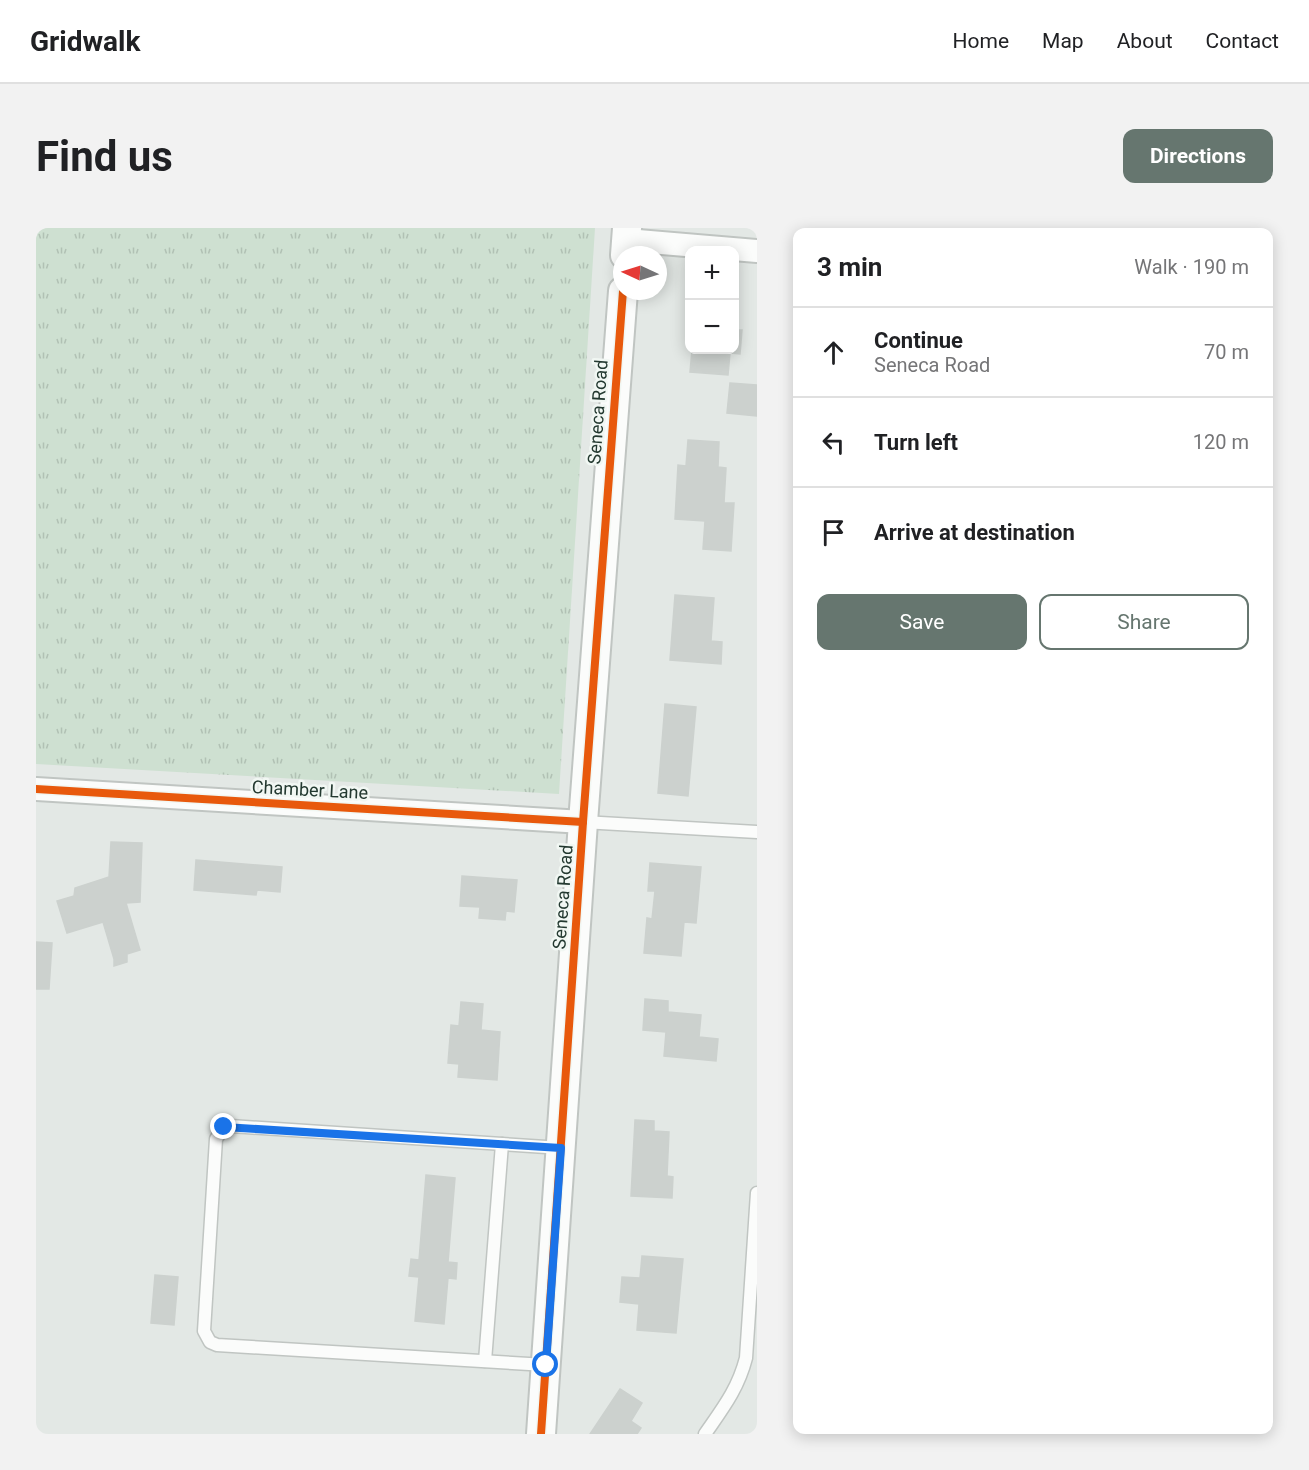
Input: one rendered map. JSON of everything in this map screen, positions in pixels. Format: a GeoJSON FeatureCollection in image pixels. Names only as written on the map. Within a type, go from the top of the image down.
{"type":"FeatureCollection","features":[{"type":"Feature","properties":{"kind":"street"},"geometry":{"type":"LineString","coordinates":[[626,241],[757,251]]}},
{"type":"Feature","properties":{"kind":"street","name":"Seneca Road"},"geometry":{"type":"LineString","coordinates":[[541,1434],[621,300]]}},
{"type":"Feature","properties":{"kind":"street","name":"Chamber Lane"},"geometry":{"type":"LineString","coordinates":[[36,789],[583,822]]}},
{"type":"Feature","properties":{"kind":"lane"},"geometry":{"type":"LineString","coordinates":[[583,822],[757,832]]}},
{"type":"Feature","properties":{"kind":"lane"},"geometry":{"type":"LineString","coordinates":[[546,1365],[218,1345],[210,1342],[204,1331],[216,1139],[224,1127],[231,1126],[561,1148]]}},
{"type":"Feature","properties":{"kind":"lane"},"geometry":{"type":"LineString","coordinates":[[485,1361],[502,1144]]}},
{"type":"Feature","properties":{"kind":"lane"},"geometry":{"type":"LineString","coordinates":[[705,1434],[735,1392],[746,1358],[757,1193]]}},
{"type":"Feature","properties":{"kind":"green space"},"geometry":{"type":"Polygon","coordinates":[[[36,228],[595,228],[559,794],[36,764],[36,228]]]}},
{"type":"Feature","properties":{"kind":"building"},"geometry":{"type":"Polygon","coordinates":[[[739,330],[742,330],[740,354],[739,330]]]}},
{"type":"Feature","properties":{"kind":"building"},"geometry":{"type":"Polygon","coordinates":[[[692,354],[730,354],[728,375],[690,372],[692,354]]]}},
{"type":"Feature","properties":{"kind":"building"},"geometry":{"type":"Polygon","coordinates":[[[730,383],[757,385],[757,416],[727,413],[730,383]]]}},
{"type":"Feature","properties":{"kind":"building"},"geometry":{"type":"Polygon","coordinates":[[[688,440],[719,442],[718,467],[726,468],[724,503],[734,503],[731,551],[703,549],[705,521],[675,519],[678,465],[686,466],[688,440]]]}},
{"type":"Feature","properties":{"kind":"building"},"geometry":{"type":"Polygon","coordinates":[[[675,595],[714,598],[711,641],[722,642],[721,664],[670,660],[675,595]]]}},
{"type":"Feature","properties":{"kind":"building"},"geometry":{"type":"Polygon","coordinates":[[[665,704],[696,707],[688,796],[658,793],[665,704]]]}},
{"type":"Feature","properties":{"kind":"building"},"geometry":{"type":"Polygon","coordinates":[[[111,842],[142,843],[140,902],[126,903],[140,950],[127,954],[127,962],[114,966],[103,922],[67,933],[57,901],[74,896],[75,888],[109,877],[111,842]]]}},
{"type":"Feature","properties":{"kind":"building"},"geometry":{"type":"Polygon","coordinates":[[[196,860],[282,867],[280,892],[257,890],[256,895],[194,890],[196,860]]]}},
{"type":"Feature","properties":{"kind":"building"},"geometry":{"type":"Polygon","coordinates":[[[650,863],[701,867],[696,923],[684,922],[681,956],[644,953],[647,918],[652,919],[655,891],[648,891],[650,863]]]}},
{"type":"Feature","properties":{"kind":"building"},"geometry":{"type":"Polygon","coordinates":[[[462,876],[517,880],[514,912],[506,911],[505,920],[479,918],[480,907],[460,906],[462,876]]]}},
{"type":"Feature","properties":{"kind":"building"},"geometry":{"type":"Polygon","coordinates":[[[36,942],[52,943],[49,989],[36,989],[36,942]]]}},
{"type":"Feature","properties":{"kind":"building"},"geometry":{"type":"Polygon","coordinates":[[[645,999],[668,1001],[668,1012],[701,1015],[699,1037],[718,1039],[716,1061],[664,1056],[666,1032],[643,1030],[645,999]]]}},
{"type":"Feature","properties":{"kind":"building"},"geometry":{"type":"Polygon","coordinates":[[[461,1002],[483,1004],[481,1030],[500,1032],[497,1080],[458,1077],[459,1064],[448,1063],[451,1025],[459,1026],[461,1002]]]}},
{"type":"Feature","properties":{"kind":"building"},"geometry":{"type":"Polygon","coordinates":[[[635,1120],[654,1121],[654,1131],[669,1132],[667,1176],[673,1177],[672,1198],[631,1196],[635,1120]]]}},
{"type":"Feature","properties":{"kind":"building"},"geometry":{"type":"Polygon","coordinates":[[[426,1175],[455,1178],[448,1262],[457,1263],[456,1279],[448,1278],[444,1324],[415,1321],[419,1277],[409,1276],[411,1259],[419,1260],[426,1175]]]}},
{"type":"Feature","properties":{"kind":"building"},"geometry":{"type":"Polygon","coordinates":[[[642,1256],[683,1259],[676,1333],[637,1330],[639,1304],[620,1302],[622,1277],[640,1278],[642,1256]]]}},
{"type":"Feature","properties":{"kind":"building"},"geometry":{"type":"Polygon","coordinates":[[[155,1275],[178,1277],[174,1325],[151,1323],[155,1275]]]}},
{"type":"Feature","properties":{"kind":"building"},"geometry":{"type":"Polygon","coordinates":[[[620,1389],[642,1403],[631,1421],[641,1428],[637,1434],[590,1434],[620,1389]]]}},
{"type":"Feature","properties":{"kind":"cycle path"},"geometry":{"type":"LineString","coordinates":[[541,1434],[583,822],[622,300]]}},
{"type":"Feature","properties":{"kind":"cycle path"},"geometry":{"type":"LineString","coordinates":[[36,789],[583,822]]}},
{"type":"Feature","properties":{"kind":"route"},"geometry":{"type":"LineString","coordinates":[[224,1127],[561,1148],[546,1365]]}}]}
